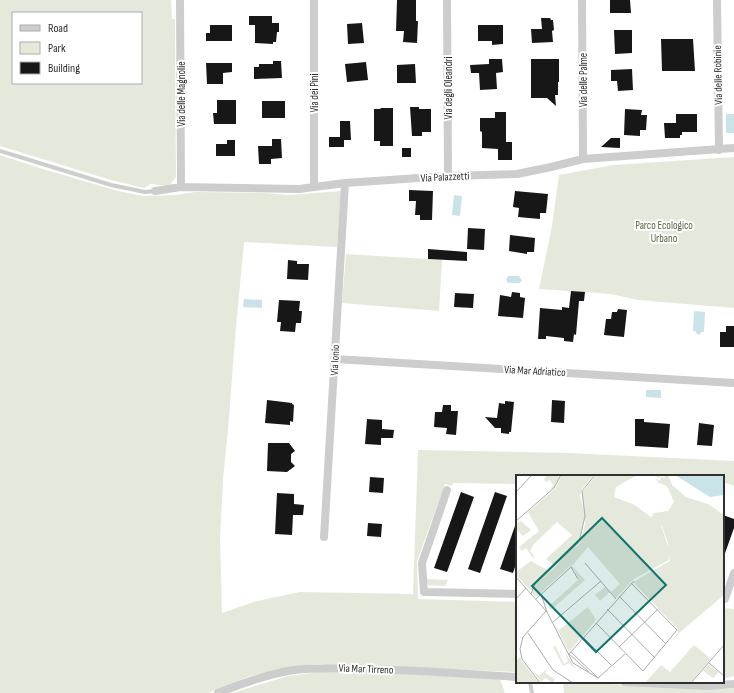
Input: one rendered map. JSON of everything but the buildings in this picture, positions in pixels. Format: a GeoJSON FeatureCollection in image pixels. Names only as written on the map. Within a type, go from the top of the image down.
{"type":"FeatureCollection","features":[{"type":"Feature","properties":{"kind":"street","name":"Via delle Magnolie"},"geometry":{"type":"LineString","coordinates":[[180,0],[181,187]]}},
{"type":"Feature","properties":{"kind":"street","name":"Via dei Pini"},"geometry":{"type":"LineString","coordinates":[[314,0],[314,186]]}},
{"type":"Feature","properties":{"kind":"street","name":"Via degli Oleandri"},"geometry":{"type":"LineString","coordinates":[[447,0],[448,176]]}},
{"type":"Feature","properties":{"kind":"street","name":"Via delle Palme"},"geometry":{"type":"LineString","coordinates":[[582,0],[583,159]]}},
{"type":"Feature","properties":{"kind":"street","name":"Via delle Robinie"},"geometry":{"type":"LineString","coordinates":[[717,0],[719,150]]}},
{"type":"Feature","properties":{"kind":"street","name":"Via Palazzetti"},"geometry":{"type":"LineString","coordinates":[[155,191],[181,187],[299,189],[345,183],[448,176],[517,174],[583,159],[734,148]]}},
{"type":"Feature","properties":{"kind":"street","name":"Via Ionio"},"geometry":{"type":"LineString","coordinates":[[324,537],[345,183]]}},
{"type":"Feature","properties":{"kind":"street","name":"Via Mar Adriatico"},"geometry":{"type":"LineString","coordinates":[[335,359],[734,383]]}},
{"type":"Feature","properties":{"kind":"street"},"geometry":{"type":"LineString","coordinates":[[447,490],[422,563],[424,592],[516,594]]}},
{"type":"Feature","properties":{"kind":"street"},"geometry":{"type":"LineString","coordinates":[[727,599],[734,573]]}},
{"type":"Feature","properties":{"kind":"street","name":"Via Mar Tirreno"},"geometry":{"type":"LineString","coordinates":[[218,693],[248,681],[272,674],[294,670],[327,668],[392,669],[516,677]]}},
{"type":"Feature","properties":{"kind":"street"},"geometry":{"type":"LineString","coordinates":[[646,683],[708,686],[734,684]]}},
{"type":"Feature","properties":{"kind":"lane"},"geometry":{"type":"LineString","coordinates":[[0,151],[111,185],[145,192],[155,191]]}},
{"type":"Feature","properties":{"kind":"lane"},"geometry":{"type":"LineString","coordinates":[[530,683],[532,693]]}},
{"type":"Feature","properties":{"kind":"green space"},"geometry":{"type":"Polygon","coordinates":[[[0,0],[171,0],[172,19],[175,19],[176,177],[169,186],[151,184],[144,188],[111,180],[0,146],[0,0]]]}},
{"type":"Feature","properties":{"kind":"green space"},"geometry":{"type":"Polygon","coordinates":[[[0,155],[118,191],[143,196],[176,195],[195,192],[265,193],[289,195],[341,191],[337,247],[244,242],[223,479],[220,538],[222,613],[257,601],[300,592],[413,594],[418,450],[570,453],[734,461],[734,486],[724,482],[724,475],[516,475],[516,484],[453,483],[452,486],[445,484],[417,561],[418,599],[516,602],[516,672],[318,664],[292,667],[250,676],[208,693],[0,693],[0,155]]]}},
{"type":"Feature","properties":{"kind":"green space","name":"Parco Ecologico Urbano"},"geometry":{"type":"Polygon","coordinates":[[[734,157],[734,308],[638,300],[611,294],[539,289],[552,226],[559,175],[613,165],[734,157]]]}},
{"type":"Feature","properties":{"kind":"green space"},"geometry":{"type":"Polygon","coordinates":[[[346,254],[442,260],[439,311],[342,303],[346,254]]]}},
{"type":"Feature","properties":{"kind":"green space"},"geometry":{"type":"Polygon","coordinates":[[[427,579],[448,580],[445,586],[427,585],[427,579]]]}},
{"type":"Feature","properties":{"kind":"green space"},"geometry":{"type":"Polygon","coordinates":[[[724,608],[734,609],[734,676],[724,679],[724,608]]]}},
{"type":"Feature","properties":{"kind":"green space"},"geometry":{"type":"Polygon","coordinates":[[[320,672],[370,672],[500,679],[505,693],[232,693],[288,676],[320,672]]]}},
{"type":"Feature","properties":{"kind":"green space"},"geometry":{"type":"Polygon","coordinates":[[[563,683],[723,689],[734,688],[734,693],[564,693],[563,683]]]}},
{"type":"Feature","properties":{"kind":"water"},"geometry":{"type":"Polygon","coordinates":[[[726,114],[734,114],[734,133],[726,133],[726,114]]]}},
{"type":"Feature","properties":{"kind":"water"},"geometry":{"type":"Polygon","coordinates":[[[454,195],[462,196],[460,216],[452,215],[454,195]]]}},
{"type":"Feature","properties":{"kind":"water"},"geometry":{"type":"Polygon","coordinates":[[[508,276],[519,276],[522,281],[519,283],[508,283],[506,280],[508,276]]]}},
{"type":"Feature","properties":{"kind":"water"},"geometry":{"type":"Polygon","coordinates":[[[244,299],[262,300],[262,308],[243,307],[244,299]]]}},
{"type":"Feature","properties":{"kind":"water"},"geometry":{"type":"Polygon","coordinates":[[[694,311],[705,312],[704,332],[701,332],[700,335],[693,331],[694,311]]]}},
{"type":"Feature","properties":{"kind":"water"},"geometry":{"type":"Polygon","coordinates":[[[646,390],[661,390],[661,398],[646,397],[646,390]]]}}]}
